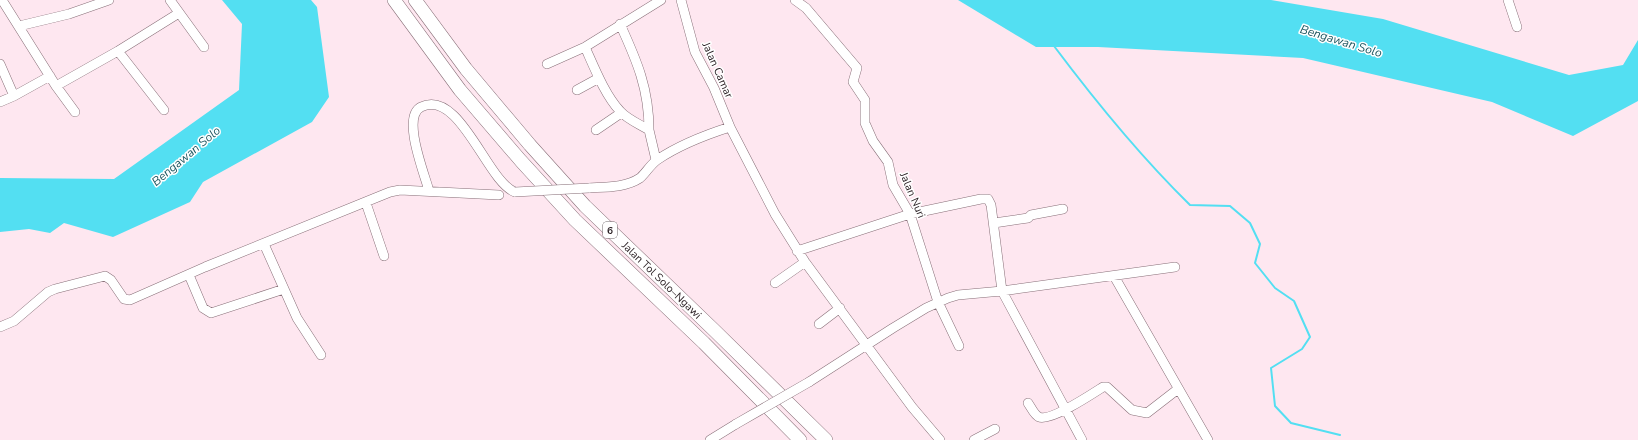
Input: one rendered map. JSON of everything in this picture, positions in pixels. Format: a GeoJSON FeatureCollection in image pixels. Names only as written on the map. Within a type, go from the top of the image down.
{"type":"FeatureCollection","features":[{"type":"Feature","properties":{"kind":"highway","name":"Jalan Tol Solo–Ngawi"},"geometry":{"type":"LineString","coordinates":[[394,0],[460,90],[521,161],[575,220],[704,343],[800,440]]}},
{"type":"Feature","properties":{"kind":"highway","name":"Jalan Tol Solo–Ngawi"},"geometry":{"type":"LineString","coordinates":[[416,0],[466,69],[530,145],[585,206],[715,330],[826,440]]}},
{"type":"Feature","properties":{"kind":"street"},"geometry":{"type":"LineString","coordinates":[[19,26],[69,14],[110,0]]}},
{"type":"Feature","properties":{"kind":"street"},"geometry":{"type":"LineString","coordinates":[[170,0],[204,47]]}},
{"type":"Feature","properties":{"kind":"street"},"geometry":{"type":"LineString","coordinates":[[547,64],[585,47],[661,0]]}},
{"type":"Feature","properties":{"kind":"street","name":"Jalan Camar"},"geometry":{"type":"LineString","coordinates":[[681,0],[696,52],[714,88],[730,127],[774,214],[805,262],[912,407],[940,440]]}},
{"type":"Feature","properties":{"kind":"street","name":"Jalan Nuri"},"geometry":{"type":"LineString","coordinates":[[795,0],[806,8],[821,24],[858,68],[853,82],[865,100],[865,123],[873,141],[888,162],[893,185],[910,214],[938,302],[959,346]]}},
{"type":"Feature","properties":{"kind":"street"},"geometry":{"type":"LineString","coordinates":[[1508,0],[1517,27]]}},
{"type":"Feature","properties":{"kind":"street"},"geometry":{"type":"LineString","coordinates":[[3,6],[19,26],[56,86],[75,112]]}},
{"type":"Feature","properties":{"kind":"street"},"geometry":{"type":"LineString","coordinates":[[56,86],[118,51],[179,13]]}},
{"type":"Feature","properties":{"kind":"street"},"geometry":{"type":"LineString","coordinates":[[620,24],[636,62],[647,97],[649,130],[656,160]]}},
{"type":"Feature","properties":{"kind":"street"},"geometry":{"type":"LineString","coordinates":[[585,47],[599,78],[621,113],[649,130]]}},
{"type":"Feature","properties":{"kind":"street"},"geometry":{"type":"LineString","coordinates":[[118,51],[164,110]]}},
{"type":"Feature","properties":{"kind":"street"},"geometry":{"type":"LineString","coordinates":[[0,64],[14,96]]}},
{"type":"Feature","properties":{"kind":"street"},"geometry":{"type":"LineString","coordinates":[[0,102],[50,76]]}},
{"type":"Feature","properties":{"kind":"street"},"geometry":{"type":"LineString","coordinates":[[577,90],[599,78]]}},
{"type":"Feature","properties":{"kind":"street"},"geometry":{"type":"LineString","coordinates":[[430,191],[412,130],[415,115],[418,110],[428,105],[434,105],[446,110],[454,116],[476,144],[504,186],[515,192],[611,187],[626,184],[640,178],[656,160],[701,137],[730,127]]}},
{"type":"Feature","properties":{"kind":"street"},"geometry":{"type":"LineString","coordinates":[[596,130],[621,113]]}},
{"type":"Feature","properties":{"kind":"street"},"geometry":{"type":"LineString","coordinates":[[0,327],[14,321],[51,290],[105,276],[111,280],[124,299],[130,300],[395,191],[430,191],[499,195]]}},
{"type":"Feature","properties":{"kind":"street"},"geometry":{"type":"LineString","coordinates":[[797,251],[910,214],[983,198],[988,199],[991,205],[994,223],[1002,291],[1082,440]]}},
{"type":"Feature","properties":{"kind":"street"},"geometry":{"type":"LineString","coordinates":[[366,203],[384,256]]}},
{"type":"Feature","properties":{"kind":"street"},"geometry":{"type":"LineString","coordinates":[[994,223],[1028,218],[1031,215],[1063,209]]}},
{"type":"Feature","properties":{"kind":"street"},"geometry":{"type":"LineString","coordinates":[[264,244],[297,318],[321,355]]}},
{"type":"Feature","properties":{"kind":"street"},"geometry":{"type":"LineString","coordinates":[[775,283],[805,262]]}},
{"type":"Feature","properties":{"kind":"street"},"geometry":{"type":"LineString","coordinates":[[710,440],[809,382],[938,302],[958,295],[1002,291],[1175,267]]}},
{"type":"Feature","properties":{"kind":"street"},"geometry":{"type":"LineString","coordinates":[[189,275],[203,308],[211,313],[284,289]]}},
{"type":"Feature","properties":{"kind":"street"},"geometry":{"type":"LineString","coordinates":[[1114,276],[1208,440]]}},
{"type":"Feature","properties":{"kind":"street"},"geometry":{"type":"LineString","coordinates":[[819,324],[840,308]]}},
{"type":"Feature","properties":{"kind":"street"},"geometry":{"type":"LineString","coordinates":[[1028,403],[1035,414],[1040,418],[1057,414],[1103,387],[1107,387],[1132,410],[1148,413],[1178,389]]}},
{"type":"Feature","properties":{"kind":"street"},"geometry":{"type":"LineString","coordinates":[[974,440],[995,430]]}},
{"type":"Feature","properties":{"kind":"water","name":"Bengawan Solo"},"geometry":{"type":"Polygon","coordinates":[[[222,0],[311,0],[317,7],[329,97],[312,122],[203,182],[190,202],[113,237],[64,223],[50,233],[29,229],[0,232],[0,178],[114,179],[239,90],[242,24],[222,0]]]}},
{"type":"Feature","properties":{"kind":"water","name":"Bengawan Solo"},"geometry":{"type":"Polygon","coordinates":[[[958,0],[1271,0],[1383,19],[1569,75],[1623,65],[1638,40],[1638,101],[1573,136],[1492,102],[1303,58],[1098,47],[1036,47],[958,0]]]}},
{"type":"Feature","properties":{"kind":"waterway"},"geometry":{"type":"LineString","coordinates":[[1054,46],[1119,128],[1190,205],[1230,206],[1250,223],[1260,244],[1255,263],[1275,288],[1294,301],[1310,337],[1302,349],[1271,368],[1275,406],[1291,423],[1340,435]]}}]}
